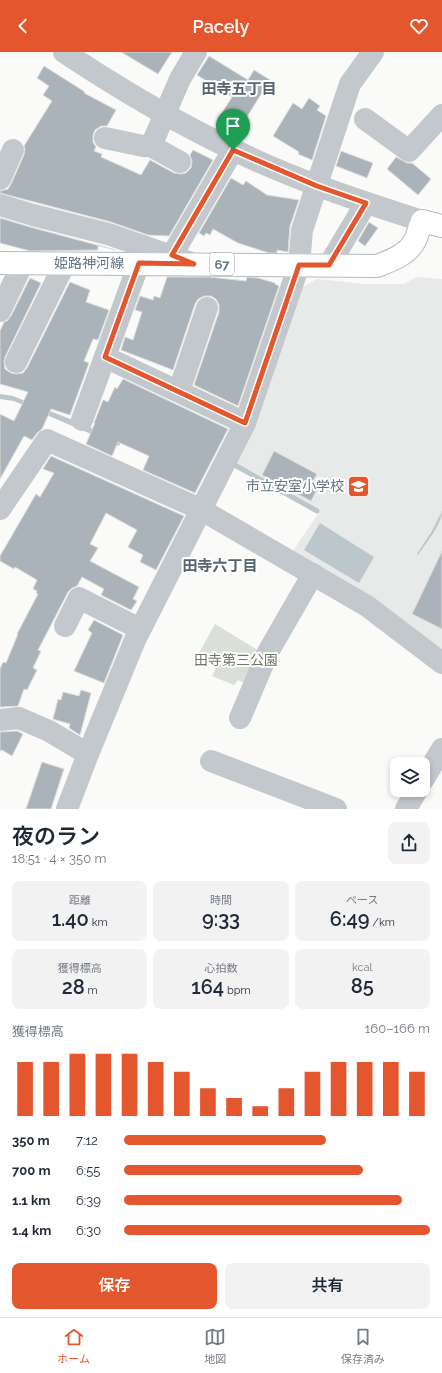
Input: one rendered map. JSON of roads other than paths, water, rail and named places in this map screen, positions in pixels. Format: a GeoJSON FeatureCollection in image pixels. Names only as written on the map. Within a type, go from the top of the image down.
{"type":"FeatureCollection","features":[{"type":"Feature","properties":{"kind":"main road","name":"姫路神河線"},"geometry":{"type":"LineString","coordinates":[[0,263],[377,266],[405,252],[432,223]]}},
{"type":"Feature","properties":{"kind":"street"},"geometry":{"type":"LineString","coordinates":[[64,52],[111,83],[164,114],[233,150],[317,186],[432,223]]}},
{"type":"Feature","properties":{"kind":"street"},"geometry":{"type":"LineString","coordinates":[[151,146],[180,79],[196,52]]}},
{"type":"Feature","properties":{"kind":"street"},"geometry":{"type":"LineString","coordinates":[[67,809],[88,754],[140,629],[245,423],[299,265],[302,230],[350,84],[373,52]]}},
{"type":"Feature","properties":{"kind":"street"},"geometry":{"type":"LineString","coordinates":[[365,119],[409,151],[442,115]]}},
{"type":"Feature","properties":{"kind":"street"},"geometry":{"type":"LineString","coordinates":[[105,138],[143,146],[151,146],[180,162]]}},
{"type":"Feature","properties":{"kind":"street"},"geometry":{"type":"LineString","coordinates":[[0,179],[13,150]]}},
{"type":"Feature","properties":{"kind":"street"},"geometry":{"type":"LineString","coordinates":[[172,255],[233,150]]}},
{"type":"Feature","properties":{"kind":"street"},"geometry":{"type":"LineString","coordinates":[[329,265],[366,203]]}},
{"type":"Feature","properties":{"kind":"street"},"geometry":{"type":"LineString","coordinates":[[0,205],[108,234],[172,255],[194,264]]}},
{"type":"Feature","properties":{"kind":"street"},"geometry":{"type":"LineString","coordinates":[[0,311],[23,263]]}},
{"type":"Feature","properties":{"kind":"street"},"geometry":{"type":"LineString","coordinates":[[16,362],[65,263]]}},
{"type":"Feature","properties":{"kind":"street"},"geometry":{"type":"LineString","coordinates":[[82,420],[139,263]]}},
{"type":"Feature","properties":{"kind":"street"},"geometry":{"type":"LineString","coordinates":[[179,391],[206,308]]}},
{"type":"Feature","properties":{"kind":"street"},"geometry":{"type":"LineString","coordinates":[[105,357],[245,423]]}},
{"type":"Feature","properties":{"kind":"street"},"geometry":{"type":"LineString","coordinates":[[0,510],[47,440],[200,509],[368,606],[442,663]]}},
{"type":"Feature","properties":{"kind":"street"},"geometry":{"type":"LineString","coordinates":[[240,718],[268,652],[313,574]]}},
{"type":"Feature","properties":{"kind":"street"},"geometry":{"type":"LineString","coordinates":[[65,626],[79,598],[140,629]]}},
{"type":"Feature","properties":{"kind":"street"},"geometry":{"type":"LineString","coordinates":[[0,720],[19,718],[49,731],[88,754]]}},
{"type":"Feature","properties":{"kind":"street"},"geometry":{"type":"LineString","coordinates":[[430,769],[442,749]]}},
{"type":"Feature","properties":{"kind":"street"},"geometry":{"type":"LineString","coordinates":[[211,761],[336,809]]}},
{"type":"Feature","properties":{"kind":"street"},"geometry":{"type":"LineString","coordinates":[[406,809],[413,797]]}},
{"type":"Feature","properties":{"kind":"waterway"},"geometry":{"type":"LineString","coordinates":[[231,463],[317,511]]}},
{"type":"Feature","properties":{"kind":"place","name":"市立安室小学校"},"geometry":{"type":"Point","coordinates":[359,486]}},
{"type":"Feature","properties":{"kind":"district","name":"田寺五丁目"},"geometry":{"type":"Point","coordinates":[239,89]}},
{"type":"Feature","properties":{"kind":"district","name":"田寺六丁目"},"geometry":{"type":"Point","coordinates":[220,566]}},
{"type":"Feature","properties":{"kind":"park label","name":"田寺第三公園"},"geometry":{"type":"Point","coordinates":[236,660]}}]}
